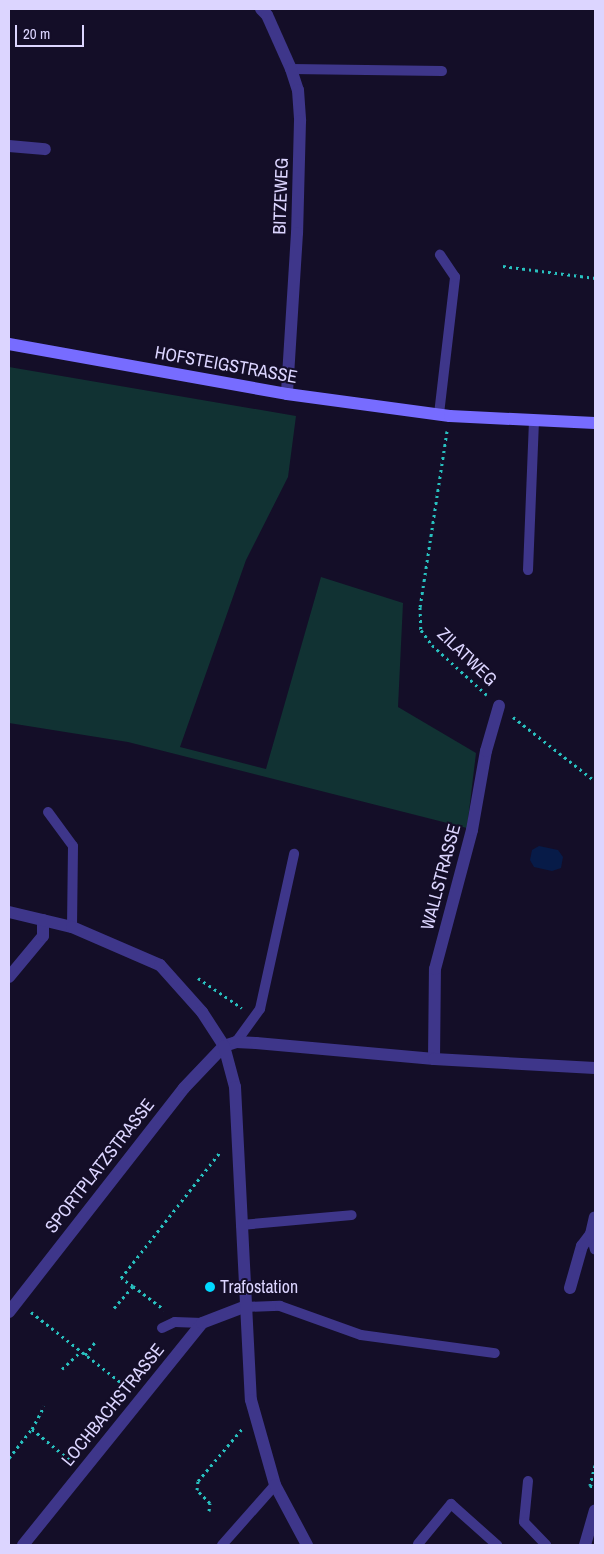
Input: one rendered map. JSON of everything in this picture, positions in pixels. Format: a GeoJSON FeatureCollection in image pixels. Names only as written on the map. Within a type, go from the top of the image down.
{"type":"FeatureCollection","features":[{"type":"Feature","properties":{"kind":"main road","name":"HOFSTEIGSTRASSE"},"geometry":{"type":"LineString","coordinates":[[9,344],[287,394],[444,415],[534,422],[595,423]]}},
{"type":"Feature","properties":{"kind":"street","name":"BITZEWEG"},"geometry":{"type":"LineString","coordinates":[[261,9],[267,15],[291,69],[298,90],[300,120],[298,233],[287,394]]}},
{"type":"Feature","properties":{"kind":"street"},"geometry":{"type":"LineString","coordinates":[[9,146],[45,149]]}},
{"type":"Feature","properties":{"kind":"street","name":"WALLSTRASSE"},"geometry":{"type":"LineString","coordinates":[[434,1059],[435,969],[472,830],[486,751],[498,706]]}},
{"type":"Feature","properties":{"kind":"street"},"geometry":{"type":"LineString","coordinates":[[9,912],[72,927],[160,965],[230,1044],[251,1400],[275,1485],[307,1545]]}},
{"type":"Feature","properties":{"kind":"street"},"geometry":{"type":"LineString","coordinates":[[9,977],[43,936],[43,920]]}},
{"type":"Feature","properties":{"kind":"street"},"geometry":{"type":"LineString","coordinates":[[230,1044],[434,1059],[595,1068]]}},
{"type":"Feature","properties":{"kind":"street","name":"SPORTPLATZSTRASSE"},"geometry":{"type":"LineString","coordinates":[[9,1312],[184,1088],[230,1044]]}},
{"type":"Feature","properties":{"kind":"street"},"geometry":{"type":"LineString","coordinates":[[570,1288],[582,1246],[591,1234],[595,1217]]}},
{"type":"Feature","properties":{"kind":"street","name":"LOCHBACHSTRASSE"},"geometry":{"type":"LineString","coordinates":[[23,1545],[202,1323],[244,1306]]}},
{"type":"Feature","properties":{"kind":"street"},"geometry":{"type":"LineString","coordinates":[[585,1545],[595,1510]]}},
{"type":"Feature","properties":{"kind":"lane"},"geometry":{"type":"LineString","coordinates":[[291,69],[442,71]]}},
{"type":"Feature","properties":{"kind":"lane"},"geometry":{"type":"LineString","coordinates":[[440,255],[454,277],[444,415]]}},
{"type":"Feature","properties":{"kind":"lane"},"geometry":{"type":"LineString","coordinates":[[528,570],[534,422]]}},
{"type":"Feature","properties":{"kind":"lane"},"geometry":{"type":"LineString","coordinates":[[48,812],[73,846],[72,927]]}},
{"type":"Feature","properties":{"kind":"lane"},"geometry":{"type":"LineString","coordinates":[[230,1044],[257,1018],[278,938],[294,854]]}},
{"type":"Feature","properties":{"kind":"lane"},"geometry":{"type":"LineString","coordinates":[[241,1225],[352,1215]]}},
{"type":"Feature","properties":{"kind":"lane"},"geometry":{"type":"LineString","coordinates":[[591,1234],[595,1250]]}},
{"type":"Feature","properties":{"kind":"lane","name":"LOCHBACHSTRASSE"},"geometry":{"type":"LineString","coordinates":[[244,1306],[280,1306],[361,1335],[495,1353]]}},
{"type":"Feature","properties":{"kind":"lane"},"geometry":{"type":"LineString","coordinates":[[162,1328],[181,1321],[202,1323]]}},
{"type":"Feature","properties":{"kind":"lane"},"geometry":{"type":"LineString","coordinates":[[528,1481],[524,1522],[546,1545]]}},
{"type":"Feature","properties":{"kind":"lane"},"geometry":{"type":"LineString","coordinates":[[222,1545],[275,1485]]}},
{"type":"Feature","properties":{"kind":"lane"},"geometry":{"type":"LineString","coordinates":[[418,1544],[451,1504],[497,1545]]}},
{"type":"Feature","properties":{"kind":"path"},"geometry":{"type":"LineString","coordinates":[[503,266],[595,278]]}},
{"type":"Feature","properties":{"kind":"path","name":"ZILATWEG"},"geometry":{"type":"LineString","coordinates":[[444,415],[420,607],[421,630],[432,645],[498,706],[595,781]]}},
{"type":"Feature","properties":{"kind":"path"},"geometry":{"type":"LineString","coordinates":[[190,973],[257,1018]]}},
{"type":"Feature","properties":{"kind":"path"},"geometry":{"type":"LineString","coordinates":[[181,1321],[121,1278],[224,1148]]}},
{"type":"Feature","properties":{"kind":"path"},"geometry":{"type":"LineString","coordinates":[[114,1308],[132,1286]]}},
{"type":"Feature","properties":{"kind":"path"},"geometry":{"type":"LineString","coordinates":[[27,1309],[140,1398]]}},
{"type":"Feature","properties":{"kind":"path"},"geometry":{"type":"LineString","coordinates":[[84,1355],[96,1341]]}},
{"type":"Feature","properties":{"kind":"path"},"geometry":{"type":"LineString","coordinates":[[62,1370],[80,1351]]}},
{"type":"Feature","properties":{"kind":"path"},"geometry":{"type":"LineString","coordinates":[[9,1458],[32,1429],[44,1406]]}},
{"type":"Feature","properties":{"kind":"path"},"geometry":{"type":"LineString","coordinates":[[209,1511],[210,1503],[197,1490],[198,1481],[244,1427]]}},
{"type":"Feature","properties":{"kind":"path"},"geometry":{"type":"LineString","coordinates":[[32,1429],[83,1471]]}},
{"type":"Feature","properties":{"kind":"path"},"geometry":{"type":"LineString","coordinates":[[595,1465],[590,1485],[595,1489]]}},
{"type":"Feature","properties":{"kind":"green space"},"geometry":{"type":"Polygon","coordinates":[[[9,367],[296,416],[288,477],[246,560],[180,747],[266,769],[321,577],[403,603],[398,707],[476,753],[467,828],[128,742],[9,723],[9,367]]]}},
{"type":"Feature","properties":{"kind":"water"},"geometry":{"type":"Polygon","coordinates":[[[539,846],[558,850],[563,857],[561,868],[552,871],[534,867],[530,860],[532,850],[539,846]]]}},
{"type":"Feature","properties":{"kind":"place","name":"Trafostation"},"geometry":{"type":"Point","coordinates":[210,1287]}}]}
